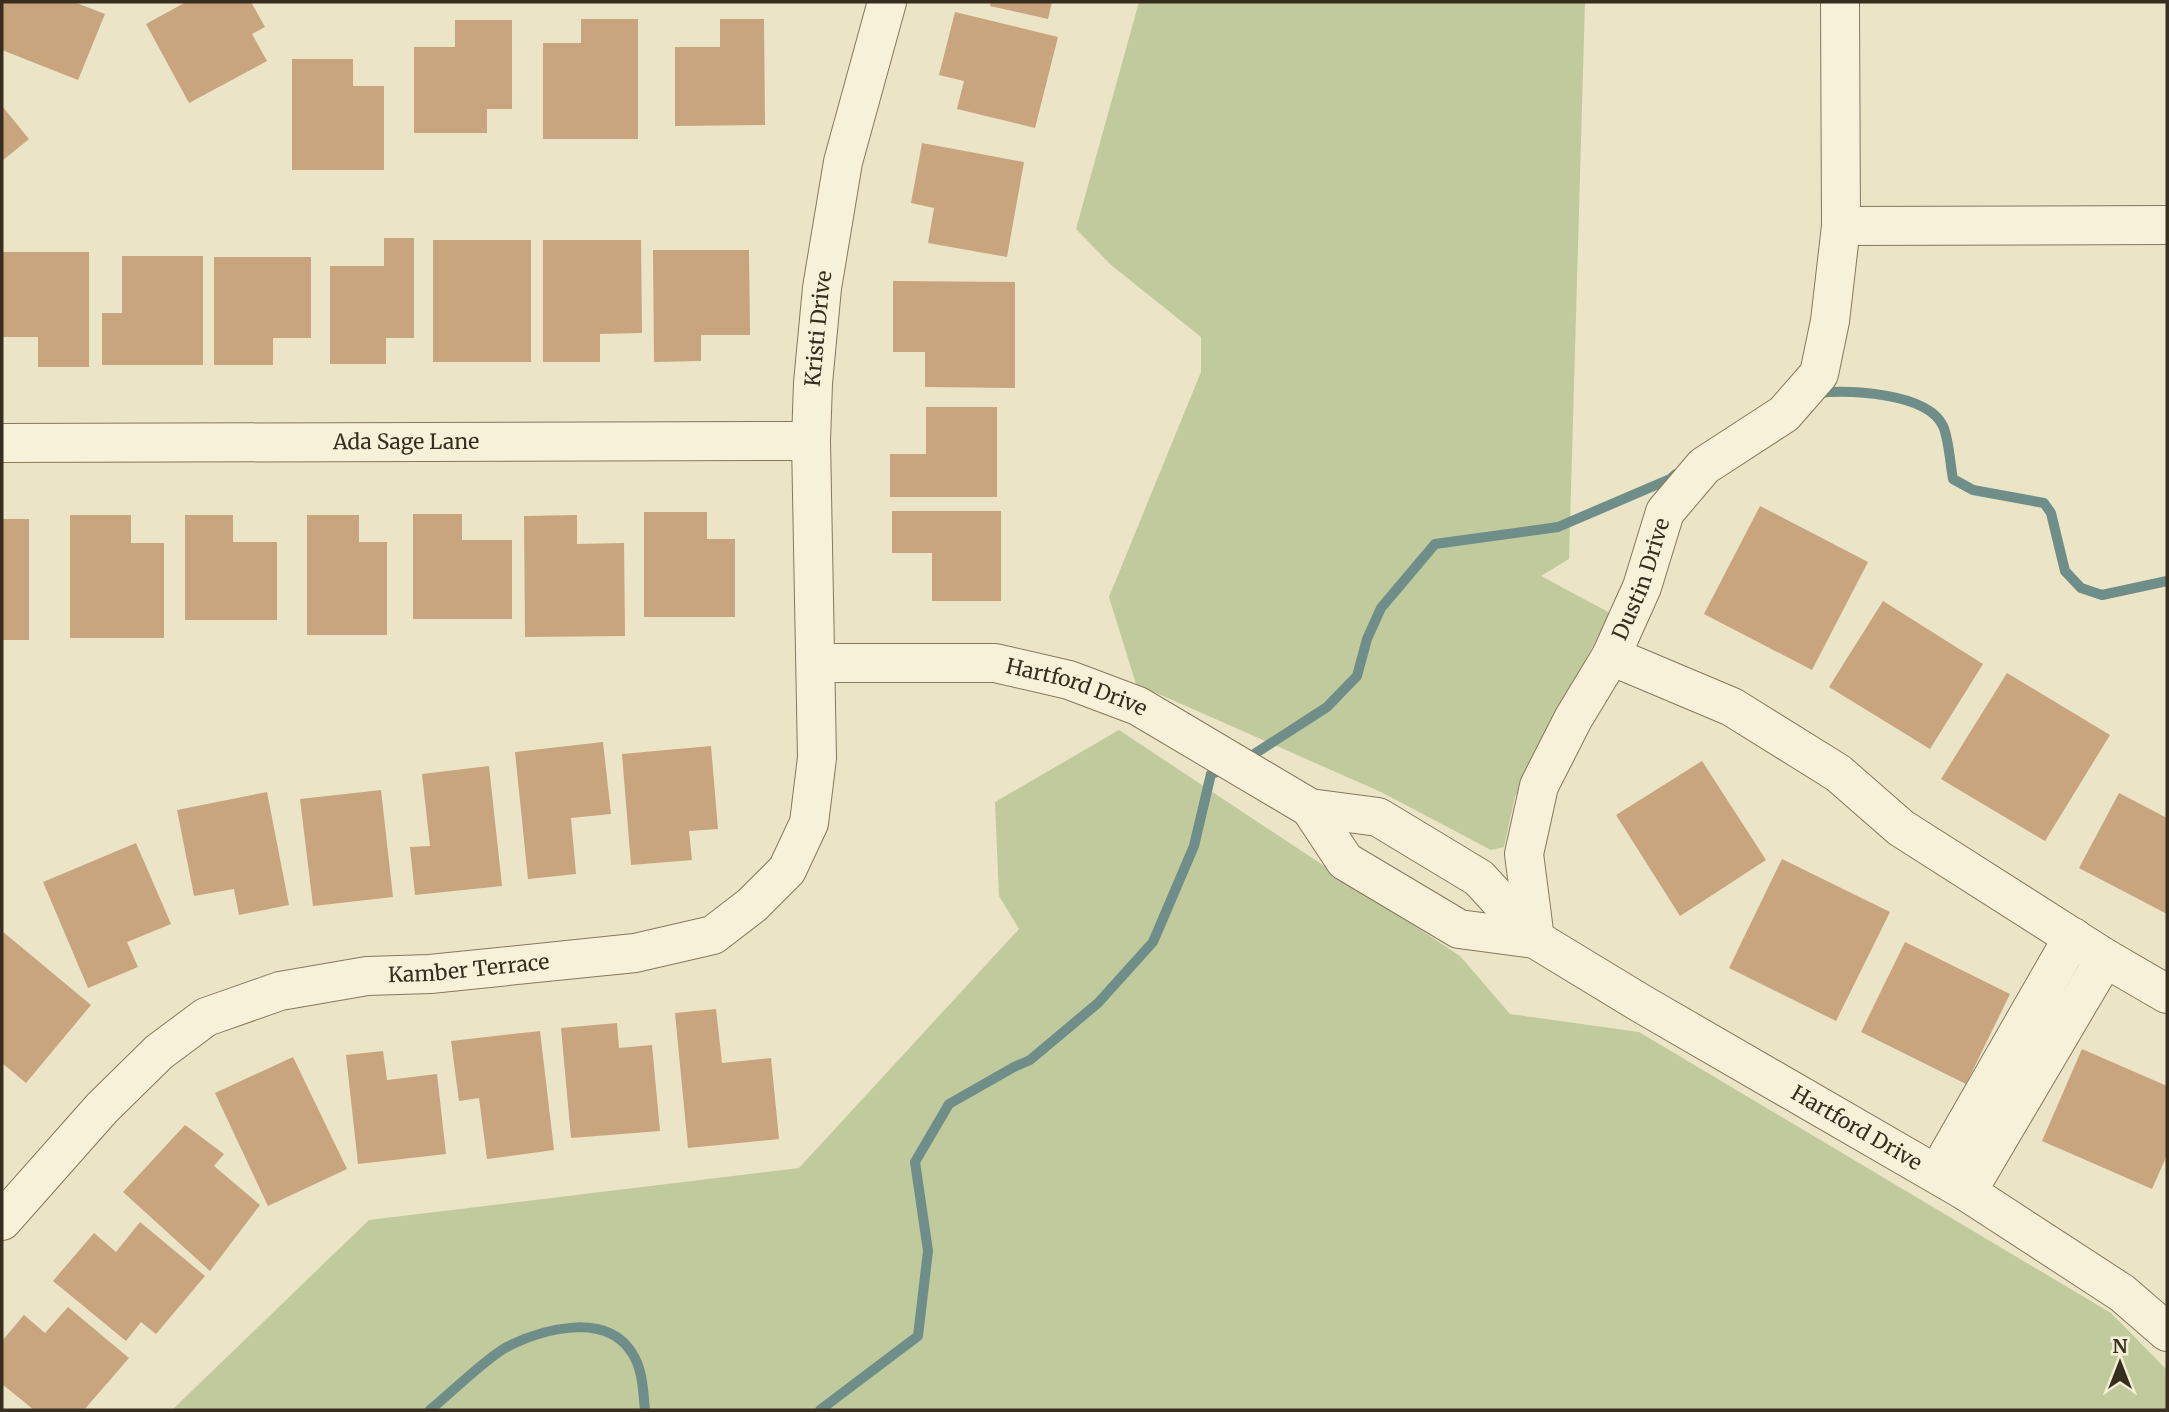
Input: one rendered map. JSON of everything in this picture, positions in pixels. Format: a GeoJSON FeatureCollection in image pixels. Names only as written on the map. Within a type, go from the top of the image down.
{"type":"FeatureCollection","features":[{"type":"Feature","properties":{"kind":"street","name":"Kristi Drive"},"geometry":{"type":"LineString","coordinates":[[816,663],[811,442],[813,383],[822,288],[843,162],[887,2]]}},
{"type":"Feature","properties":{"kind":"street","name":"Dustin Drive"},"geometry":{"type":"LineString","coordinates":[[1535,939],[1524,854],[1539,786],[1573,719],[1611,656],[1642,587],[1665,512],[1703,466],[1784,414],[1819,374],[1830,321],[1841,226],[1840,2]]}},
{"type":"Feature","properties":{"kind":"street"},"geometry":{"type":"LineString","coordinates":[[1841,226],[2167,225]]}},
{"type":"Feature","properties":{"kind":"street","name":"Ada Sage Lane"},"geometry":{"type":"LineString","coordinates":[[2,443],[811,442]]}},
{"type":"Feature","properties":{"kind":"street"},"geometry":{"type":"LineString","coordinates":[[1611,656],[1744,714],[1838,773],[1901,828],[2105,958],[2167,994]]}},
{"type":"Feature","properties":{"kind":"street","name":"Hartford Drive"},"geometry":{"type":"LineString","coordinates":[[816,663],[995,663],[1069,680],[1138,706],[1310,808],[1378,817],[1479,878],[1535,939],[1952,1183],[2122,1293],[2167,1332]]}},
{"type":"Feature","properties":{"kind":"street","name":"Kamber Terrace"},"geometry":{"type":"LineString","coordinates":[[2,1222],[102,1108],[159,1052],[206,1017],[280,991],[367,976],[430,974],[635,953],[713,935],[752,905],[787,870],[808,823],[817,758],[816,663]]}},
{"type":"Feature","properties":{"kind":"street","name":"Hartford Drive"},"geometry":{"type":"LineString","coordinates":[[1310,808],[1345,861],[1459,929],[1535,939]]}},
{"type":"Feature","properties":{"kind":"street"},"geometry":{"type":"LineString","coordinates":[[1952,1183],[2073,937]]}},
{"type":"Feature","properties":{"kind":"street"},"geometry":{"type":"LineString","coordinates":[[1952,1183],[2105,958]]}},
{"type":"Feature","properties":{"kind":"green space"},"geometry":{"type":"Polygon","coordinates":[[[1139,2],[1585,2],[1569,559],[1541,576],[1610,613],[1515,797],[1504,847],[1491,850],[1381,792],[1136,684],[1109,597],[1201,372],[1201,337],[1111,265],[1076,229],[1139,2]]]}},
{"type":"Feature","properties":{"kind":"green space"},"geometry":{"type":"Polygon","coordinates":[[[1119,730],[1460,956],[1510,1014],[1639,1032],[2111,1313],[2167,1370],[2167,1410],[172,1410],[369,1220],[799,1168],[1019,929],[999,896],[995,802],[1119,730]]]}},
{"type":"Feature","properties":{"kind":"building"},"geometry":{"type":"Polygon","coordinates":[[[2,2],[74,2],[105,14],[78,80],[2,50],[2,2]]]}},
{"type":"Feature","properties":{"kind":"building"},"geometry":{"type":"Polygon","coordinates":[[[186,2],[251,2],[265,27],[252,34],[267,61],[189,103],[146,24],[186,2]]]}},
{"type":"Feature","properties":{"kind":"building"},"geometry":{"type":"Polygon","coordinates":[[[991,2],[1052,2],[1048,19],[990,6],[991,2]]]}},
{"type":"Feature","properties":{"kind":"building"},"geometry":{"type":"Polygon","coordinates":[[[955,12],[1058,37],[1035,128],[957,109],[964,81],[939,75],[955,12]]]}},
{"type":"Feature","properties":{"kind":"building"},"geometry":{"type":"Polygon","coordinates":[[[581,19],[638,19],[638,139],[543,139],[543,43],[581,43],[581,19]]]}},
{"type":"Feature","properties":{"kind":"building"},"geometry":{"type":"Polygon","coordinates":[[[720,19],[764,19],[765,125],[675,126],[675,47],[720,47],[720,19]]]}},
{"type":"Feature","properties":{"kind":"building"},"geometry":{"type":"Polygon","coordinates":[[[455,20],[512,20],[512,109],[487,109],[487,133],[414,133],[414,47],[455,47],[455,20]]]}},
{"type":"Feature","properties":{"kind":"building"},"geometry":{"type":"Polygon","coordinates":[[[292,59],[353,59],[353,86],[384,86],[384,170],[292,170],[292,59]]]}},
{"type":"Feature","properties":{"kind":"building"},"geometry":{"type":"Polygon","coordinates":[[[2,106],[29,139],[2,161],[2,106]]]}},
{"type":"Feature","properties":{"kind":"building"},"geometry":{"type":"Polygon","coordinates":[[[922,143],[1024,162],[1007,257],[928,243],[934,208],[911,203],[922,143]]]}},
{"type":"Feature","properties":{"kind":"building"},"geometry":{"type":"Polygon","coordinates":[[[384,238],[414,238],[414,338],[386,338],[386,364],[330,364],[330,266],[384,266],[384,238]]]}},
{"type":"Feature","properties":{"kind":"building"},"geometry":{"type":"Polygon","coordinates":[[[433,240],[531,240],[531,362],[433,362],[433,240]]]}},
{"type":"Feature","properties":{"kind":"building"},"geometry":{"type":"Polygon","coordinates":[[[543,240],[641,240],[642,333],[600,334],[600,362],[543,362],[543,240]]]}},
{"type":"Feature","properties":{"kind":"building"},"geometry":{"type":"Polygon","coordinates":[[[653,250],[749,250],[750,335],[701,335],[701,361],[654,362],[653,250]]]}},
{"type":"Feature","properties":{"kind":"building"},"geometry":{"type":"Polygon","coordinates":[[[2,252],[89,252],[89,367],[38,367],[38,337],[2,337],[2,252]]]}},
{"type":"Feature","properties":{"kind":"building"},"geometry":{"type":"Polygon","coordinates":[[[122,256],[203,256],[203,365],[102,365],[102,313],[122,313],[122,256]]]}},
{"type":"Feature","properties":{"kind":"building"},"geometry":{"type":"Polygon","coordinates":[[[214,257],[311,257],[311,338],[273,338],[273,365],[214,365],[214,257]]]}},
{"type":"Feature","properties":{"kind":"building"},"geometry":{"type":"Polygon","coordinates":[[[893,281],[1015,282],[1015,388],[925,387],[925,352],[893,352],[893,281]]]}},
{"type":"Feature","properties":{"kind":"building"},"geometry":{"type":"Polygon","coordinates":[[[926,407],[997,407],[997,497],[890,497],[890,454],[926,454],[926,407]]]}},
{"type":"Feature","properties":{"kind":"building"},"geometry":{"type":"Polygon","coordinates":[[[1760,506],[1868,562],[1812,670],[1704,614],[1760,506]]]}},
{"type":"Feature","properties":{"kind":"building"},"geometry":{"type":"Polygon","coordinates":[[[892,511],[1001,511],[1001,601],[932,601],[932,553],[892,553],[892,511]]]}},
{"type":"Feature","properties":{"kind":"building"},"geometry":{"type":"Polygon","coordinates":[[[644,512],[707,512],[707,539],[735,539],[735,617],[644,617],[644,512]]]}},
{"type":"Feature","properties":{"kind":"building"},"geometry":{"type":"Polygon","coordinates":[[[413,514],[462,514],[462,540],[512,540],[512,619],[413,619],[413,514]]]}},
{"type":"Feature","properties":{"kind":"building"},"geometry":{"type":"Polygon","coordinates":[[[70,515],[131,515],[131,543],[164,543],[164,638],[70,638],[70,515]]]}},
{"type":"Feature","properties":{"kind":"building"},"geometry":{"type":"Polygon","coordinates":[[[185,515],[233,515],[233,542],[277,542],[277,620],[185,620],[185,515]]]}},
{"type":"Feature","properties":{"kind":"building"},"geometry":{"type":"Polygon","coordinates":[[[307,515],[359,515],[359,542],[387,542],[387,635],[307,635],[307,515]]]}},
{"type":"Feature","properties":{"kind":"building"},"geometry":{"type":"Polygon","coordinates":[[[577,515],[577,544],[624,543],[625,636],[525,637],[524,516],[577,515]]]}},
{"type":"Feature","properties":{"kind":"building"},"geometry":{"type":"Polygon","coordinates":[[[2,519],[29,519],[29,640],[2,640],[2,519]]]}},
{"type":"Feature","properties":{"kind":"building"},"geometry":{"type":"Polygon","coordinates":[[[1883,601],[1983,664],[1930,749],[1829,687],[1883,601]]]}},
{"type":"Feature","properties":{"kind":"building"},"geometry":{"type":"Polygon","coordinates":[[[2007,673],[2110,735],[2045,841],[1941,779],[2007,673]]]}},
{"type":"Feature","properties":{"kind":"building"},"geometry":{"type":"Polygon","coordinates":[[[603,742],[611,814],[571,818],[576,874],[528,879],[515,752],[603,742]]]}},
{"type":"Feature","properties":{"kind":"building"},"geometry":{"type":"Polygon","coordinates":[[[711,746],[718,829],[689,831],[692,860],[631,865],[622,754],[711,746]]]}},
{"type":"Feature","properties":{"kind":"building"},"geometry":{"type":"Polygon","coordinates":[[[1702,761],[1766,860],[1680,916],[1616,815],[1702,761]]]}},
{"type":"Feature","properties":{"kind":"building"},"geometry":{"type":"Polygon","coordinates":[[[489,766],[502,886],[415,895],[410,847],[430,846],[422,774],[489,766]]]}},
{"type":"Feature","properties":{"kind":"building"},"geometry":{"type":"Polygon","coordinates":[[[381,790],[393,897],[313,906],[300,799],[381,790]]]}},
{"type":"Feature","properties":{"kind":"building"},"geometry":{"type":"Polygon","coordinates":[[[267,792],[289,905],[239,915],[234,889],[194,896],[177,810],[267,792]]]}},
{"type":"Feature","properties":{"kind":"building"},"geometry":{"type":"Polygon","coordinates":[[[2119,793],[2167,818],[2167,914],[2079,868],[2119,793]]]}},
{"type":"Feature","properties":{"kind":"building"},"geometry":{"type":"Polygon","coordinates":[[[136,843],[171,924],[127,942],[138,967],[88,988],[43,882],[136,843]]]}},
{"type":"Feature","properties":{"kind":"building"},"geometry":{"type":"Polygon","coordinates":[[[1782,859],[1890,912],[1836,1021],[1729,968],[1782,859]]]}},
{"type":"Feature","properties":{"kind":"building"},"geometry":{"type":"Polygon","coordinates":[[[2,931],[91,1005],[26,1083],[2,1063],[2,931]]]}},
{"type":"Feature","properties":{"kind":"building"},"geometry":{"type":"Polygon","coordinates":[[[1905,942],[2010,994],[1966,1084],[1861,1032],[1905,942]]]}},
{"type":"Feature","properties":{"kind":"building"},"geometry":{"type":"Polygon","coordinates":[[[716,1009],[722,1063],[771,1058],[779,1139],[688,1148],[675,1013],[716,1009]]]}},
{"type":"Feature","properties":{"kind":"building"},"geometry":{"type":"Polygon","coordinates":[[[617,1023],[619,1048],[652,1045],[660,1131],[571,1138],[561,1028],[617,1023]]]}},
{"type":"Feature","properties":{"kind":"building"},"geometry":{"type":"Polygon","coordinates":[[[540,1031],[554,1150],[487,1159],[479,1098],[459,1101],[451,1041],[540,1031]]]}},
{"type":"Feature","properties":{"kind":"building"},"geometry":{"type":"Polygon","coordinates":[[[2082,1049],[2167,1086],[2167,1155],[2152,1189],[2042,1141],[2082,1049]]]}},
{"type":"Feature","properties":{"kind":"building"},"geometry":{"type":"Polygon","coordinates":[[[383,1051],[387,1080],[437,1074],[446,1154],[358,1164],[346,1055],[383,1051]]]}},
{"type":"Feature","properties":{"kind":"building"},"geometry":{"type":"Polygon","coordinates":[[[293,1057],[347,1169],[268,1206],[215,1093],[293,1057]]]}},
{"type":"Feature","properties":{"kind":"building"},"geometry":{"type":"Polygon","coordinates":[[[185,1125],[224,1154],[214,1166],[260,1205],[210,1271],[123,1192],[185,1125]]]}},
{"type":"Feature","properties":{"kind":"building"},"geometry":{"type":"Polygon","coordinates":[[[140,1222],[205,1276],[156,1334],[141,1322],[126,1341],[53,1281],[94,1233],[116,1252],[140,1222]]]}},
{"type":"Feature","properties":{"kind":"building"},"geometry":{"type":"Polygon","coordinates":[[[68,1307],[129,1358],[84,1410],[34,1410],[2,1384],[2,1341],[24,1315],[45,1333],[68,1307]]]}},
{"type":"Feature","properties":{"kind":"waterway"},"geometry":{"type":"LineString","coordinates":[[1817,393],[1848,392],[1886,396],[1921,406],[1934,415],[1945,431],[1953,479],[1973,490],[2044,503],[2051,513],[2065,571],[2081,588],[2102,595],[2167,581]]}},
{"type":"Feature","properties":{"kind":"waterway"},"geometry":{"type":"LineString","coordinates":[[1245,760],[1327,707],[1357,676],[1367,639],[1381,608],[1435,544],[1558,527],[1670,479],[1676,474]]}},
{"type":"Feature","properties":{"kind":"waterway"},"geometry":{"type":"LineString","coordinates":[[820,1410],[918,1336],[928,1251],[915,1162],[949,1104],[1030,1060],[1098,1003],[1153,942],[1194,846],[1211,774],[1227,769]]}},
{"type":"Feature","properties":{"kind":"waterway"},"geometry":{"type":"LineString","coordinates":[[430,1410],[505,1348],[536,1335],[572,1328],[590,1328],[621,1340],[638,1366],[645,1410]]}}]}
